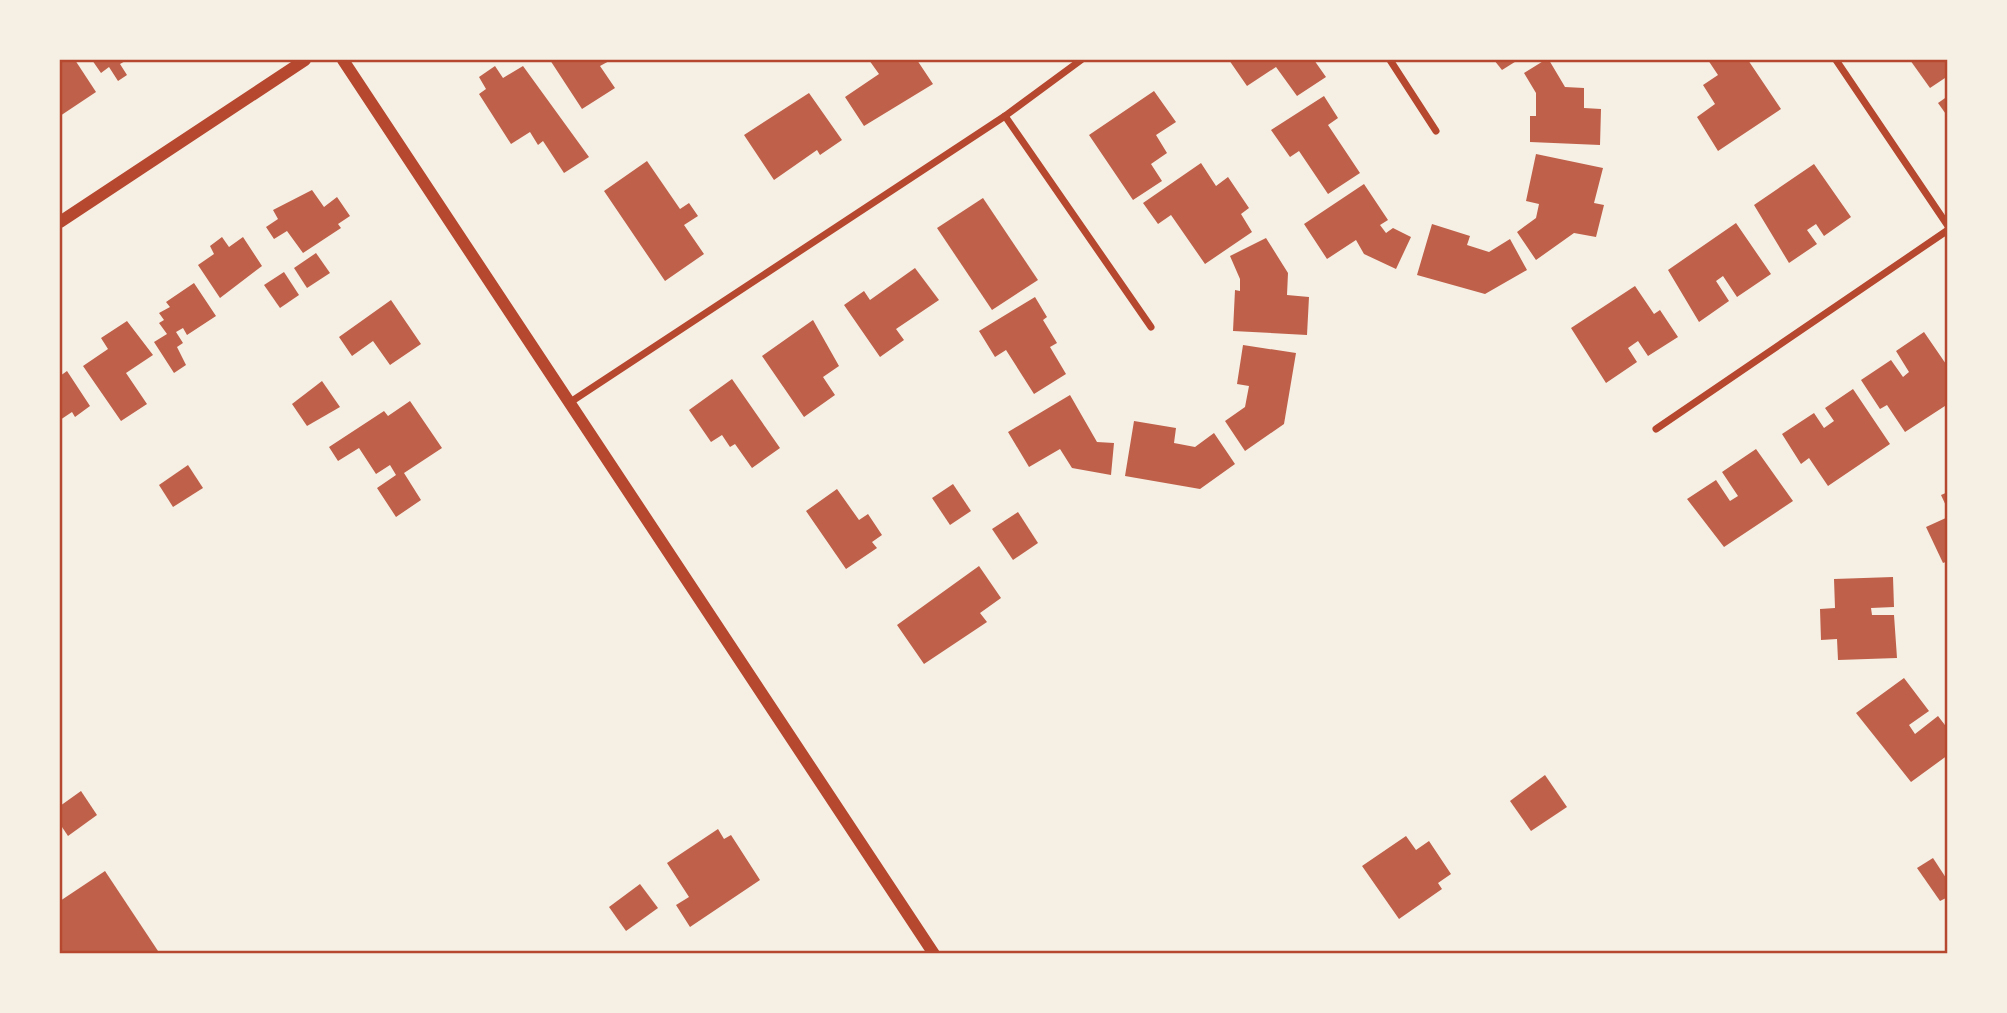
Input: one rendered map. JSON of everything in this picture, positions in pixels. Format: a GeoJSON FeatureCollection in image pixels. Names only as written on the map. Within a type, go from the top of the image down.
{"type":"FeatureCollection","features":[{"type":"Feature","properties":{"kind":"street"},"geometry":{"type":"LineString","coordinates":[[60,222],[304,60]]}},
{"type":"Feature","properties":{"kind":"street"},"geometry":{"type":"LineString","coordinates":[[343,60],[934,954]]}},
{"type":"Feature","properties":{"kind":"street"},"geometry":{"type":"LineString","coordinates":[[568,404],[1004,116],[1081,60]]}},
{"type":"Feature","properties":{"kind":"street"},"geometry":{"type":"LineString","coordinates":[[1390,60],[1436,131]]}},
{"type":"Feature","properties":{"kind":"street"},"geometry":{"type":"LineString","coordinates":[[1656,429],[1948,228],[1836,60]]}},
{"type":"Feature","properties":{"kind":"street"},"geometry":{"type":"LineString","coordinates":[[1004,116],[1151,327]]}},
{"type":"Feature","properties":{"kind":"building"},"geometry":{"type":"Polygon","coordinates":[[[60,60],[75,60],[96,92],[60,116],[60,60]]]}},
{"type":"Feature","properties":{"kind":"building"},"geometry":{"type":"Polygon","coordinates":[[[92,60],[127,60],[120,64],[127,75],[118,81],[109,67],[101,73],[92,60]]]}},
{"type":"Feature","properties":{"kind":"building"},"geometry":{"type":"Polygon","coordinates":[[[550,60],[611,60],[600,66],[615,88],[582,109],[550,60]]]}},
{"type":"Feature","properties":{"kind":"building"},"geometry":{"type":"Polygon","coordinates":[[[869,60],[917,60],[933,84],[864,126],[845,97],[879,74],[869,60]]]}},
{"type":"Feature","properties":{"kind":"building"},"geometry":{"type":"Polygon","coordinates":[[[1229,60],[1314,60],[1326,77],[1297,96],[1276,67],[1247,86],[1229,60]]]}},
{"type":"Feature","properties":{"kind":"building"},"geometry":{"type":"Polygon","coordinates":[[[1494,60],[1518,60],[1502,70],[1494,60]]]}},
{"type":"Feature","properties":{"kind":"building"},"geometry":{"type":"Polygon","coordinates":[[[1549,60],[1565,87],[1584,88],[1584,108],[1601,109],[1600,145],[1530,142],[1530,116],[1536,116],[1536,93],[1524,73],[1549,60]]]}},
{"type":"Feature","properties":{"kind":"building"},"geometry":{"type":"Polygon","coordinates":[[[1708,60],[1748,60],[1781,109],[1718,151],[1697,117],[1715,104],[1703,85],[1718,75],[1708,60]]]}},
{"type":"Feature","properties":{"kind":"building"},"geometry":{"type":"Polygon","coordinates":[[[1910,60],[1948,60],[1948,76],[1930,88],[1910,60]]]}},
{"type":"Feature","properties":{"kind":"building"},"geometry":{"type":"Polygon","coordinates":[[[495,66],[503,78],[523,66],[589,157],[564,173],[543,141],[538,145],[530,132],[511,144],[479,94],[486,89],[479,77],[495,66]]]}},
{"type":"Feature","properties":{"kind":"building"},"geometry":{"type":"Polygon","coordinates":[[[1154,91],[1176,122],[1156,135],[1167,153],[1151,164],[1162,181],[1133,200],[1089,135],[1154,91]]]}},
{"type":"Feature","properties":{"kind":"building"},"geometry":{"type":"Polygon","coordinates":[[[809,93],[842,140],[820,155],[817,150],[774,180],[744,135],[809,93]]]}},
{"type":"Feature","properties":{"kind":"building"},"geometry":{"type":"Polygon","coordinates":[[[1324,96],[1338,118],[1328,125],[1360,173],[1328,194],[1299,151],[1290,157],[1271,130],[1324,96]]]}},
{"type":"Feature","properties":{"kind":"building"},"geometry":{"type":"Polygon","coordinates":[[[1948,96],[1948,117],[1938,103],[1948,96]]]}},
{"type":"Feature","properties":{"kind":"building"},"geometry":{"type":"Polygon","coordinates":[[[1536,154],[1603,168],[1594,203],[1604,205],[1596,237],[1574,233],[1536,260],[1517,232],[1536,218],[1539,204],[1526,201],[1536,154]]]}},
{"type":"Feature","properties":{"kind":"building"},"geometry":{"type":"Polygon","coordinates":[[[647,161],[680,209],[689,203],[698,216],[684,225],[704,254],[665,281],[604,191],[647,161]]]}},
{"type":"Feature","properties":{"kind":"building"},"geometry":{"type":"Polygon","coordinates":[[[1201,163],[1216,186],[1228,177],[1249,208],[1241,214],[1252,232],[1205,264],[1171,215],[1158,224],[1143,203],[1201,163]]]}},
{"type":"Feature","properties":{"kind":"building"},"geometry":{"type":"Polygon","coordinates":[[[1814,164],[1851,217],[1824,236],[1816,224],[1807,230],[1817,244],[1789,263],[1754,205],[1814,164]]]}},
{"type":"Feature","properties":{"kind":"building"},"geometry":{"type":"Polygon","coordinates":[[[1364,184],[1388,220],[1380,225],[1386,233],[1393,228],[1411,237],[1396,269],[1364,254],[1356,240],[1327,259],[1304,224],[1364,184]]]}},
{"type":"Feature","properties":{"kind":"building"},"geometry":{"type":"Polygon","coordinates":[[[312,190],[324,207],[337,197],[350,216],[338,224],[341,228],[303,253],[287,231],[274,239],[266,227],[278,219],[273,210],[312,190]]]}},
{"type":"Feature","properties":{"kind":"building"},"geometry":{"type":"Polygon","coordinates":[[[983,198],[1038,280],[992,310],[937,228],[983,198]]]}},
{"type":"Feature","properties":{"kind":"building"},"geometry":{"type":"Polygon","coordinates":[[[1736,223],[1771,274],[1737,297],[1723,276],[1716,281],[1729,301],[1699,322],[1668,270],[1736,223]]]}},
{"type":"Feature","properties":{"kind":"building"},"geometry":{"type":"Polygon","coordinates":[[[1432,224],[1470,236],[1467,245],[1489,252],[1510,239],[1527,270],[1485,294],[1417,275],[1432,224]]]}},
{"type":"Feature","properties":{"kind":"building"},"geometry":{"type":"Polygon","coordinates":[[[222,237],[229,247],[243,237],[262,266],[220,298],[198,265],[214,254],[210,246],[222,237]]]}},
{"type":"Feature","properties":{"kind":"building"},"geometry":{"type":"Polygon","coordinates":[[[1266,238],[1288,273],[1287,295],[1309,297],[1307,335],[1233,331],[1235,290],[1240,291],[1240,279],[1230,256],[1266,238]]]}},
{"type":"Feature","properties":{"kind":"building"},"geometry":{"type":"Polygon","coordinates":[[[316,253],[330,273],[307,288],[294,268],[316,253]]]}},
{"type":"Feature","properties":{"kind":"building"},"geometry":{"type":"Polygon","coordinates":[[[915,268],[939,300],[896,329],[904,340],[880,357],[844,305],[864,291],[870,300],[915,268]]]}},
{"type":"Feature","properties":{"kind":"building"},"geometry":{"type":"Polygon","coordinates":[[[284,272],[299,295],[280,308],[264,285],[284,272]]]}},
{"type":"Feature","properties":{"kind":"building"},"geometry":{"type":"Polygon","coordinates":[[[194,283],[216,316],[187,335],[183,328],[176,332],[183,343],[177,347],[186,365],[174,373],[154,342],[167,334],[159,323],[164,320],[159,313],[170,307],[166,302],[194,283]]]}},
{"type":"Feature","properties":{"kind":"building"},"geometry":{"type":"Polygon","coordinates":[[[1635,286],[1654,314],[1660,310],[1678,337],[1648,356],[1638,341],[1628,348],[1637,362],[1606,383],[1571,328],[1635,286]]]}},
{"type":"Feature","properties":{"kind":"building"},"geometry":{"type":"Polygon","coordinates":[[[1035,297],[1047,317],[1043,320],[1057,343],[1050,347],[1066,374],[1034,394],[1006,350],[995,357],[979,331],[1035,297]]]}},
{"type":"Feature","properties":{"kind":"building"},"geometry":{"type":"Polygon","coordinates":[[[391,300],[421,344],[390,365],[373,341],[352,356],[339,337],[391,300]]]}},
{"type":"Feature","properties":{"kind":"building"},"geometry":{"type":"Polygon","coordinates":[[[813,320],[839,366],[823,377],[835,395],[804,417],[762,356],[813,320]]]}},
{"type":"Feature","properties":{"kind":"building"},"geometry":{"type":"Polygon","coordinates":[[[127,321],[153,355],[126,373],[147,404],[121,421],[83,366],[108,349],[101,338],[127,321]]]}},
{"type":"Feature","properties":{"kind":"building"},"geometry":{"type":"Polygon","coordinates":[[[1924,332],[1948,367],[1948,404],[1905,432],[1887,405],[1880,409],[1861,380],[1891,360],[1903,377],[1909,372],[1896,351],[1924,332]]]}},
{"type":"Feature","properties":{"kind":"building"},"geometry":{"type":"Polygon","coordinates":[[[1243,345],[1296,353],[1284,424],[1245,451],[1225,421],[1245,407],[1249,386],[1237,384],[1243,345]]]}},
{"type":"Feature","properties":{"kind":"building"},"geometry":{"type":"Polygon","coordinates":[[[67,371],[90,406],[75,417],[72,412],[60,420],[60,376],[67,371]]]}},
{"type":"Feature","properties":{"kind":"building"},"geometry":{"type":"Polygon","coordinates":[[[732,379],[780,448],[752,468],[735,444],[730,447],[722,435],[711,442],[689,410],[732,379]]]}},
{"type":"Feature","properties":{"kind":"building"},"geometry":{"type":"Polygon","coordinates":[[[322,381],[340,407],[307,426],[292,404],[322,381]]]}},
{"type":"Feature","properties":{"kind":"building"},"geometry":{"type":"Polygon","coordinates":[[[1853,389],[1890,444],[1828,486],[1809,458],[1801,464],[1782,434],[1814,413],[1824,428],[1834,421],[1825,408],[1853,389]]]}},
{"type":"Feature","properties":{"kind":"building"},"geometry":{"type":"Polygon","coordinates":[[[1070,395],[1097,442],[1114,443],[1111,475],[1072,468],[1060,449],[1029,467],[1008,432],[1070,395]]]}},
{"type":"Feature","properties":{"kind":"building"},"geometry":{"type":"Polygon","coordinates":[[[410,401],[442,448],[404,473],[421,500],[396,517],[377,488],[396,475],[390,465],[376,474],[359,448],[338,461],[329,447],[384,411],[388,416],[410,401]]]}},
{"type":"Feature","properties":{"kind":"building"},"geometry":{"type":"Polygon","coordinates":[[[1134,421],[1176,428],[1174,443],[1195,447],[1214,433],[1235,464],[1200,489],[1125,476],[1134,421]]]}},
{"type":"Feature","properties":{"kind":"building"},"geometry":{"type":"Polygon","coordinates":[[[1756,449],[1793,501],[1724,547],[1687,499],[1716,480],[1730,501],[1738,496],[1722,472],[1756,449]]]}},
{"type":"Feature","properties":{"kind":"building"},"geometry":{"type":"Polygon","coordinates":[[[188,465],[203,488],[173,507],[159,485],[188,465]]]}},
{"type":"Feature","properties":{"kind":"building"},"geometry":{"type":"Polygon","coordinates":[[[953,484],[971,511],[950,525],[932,498],[953,484]]]}},
{"type":"Feature","properties":{"kind":"building"},"geometry":{"type":"Polygon","coordinates":[[[837,489],[859,520],[868,514],[882,535],[872,542],[877,548],[846,569],[806,511],[837,489]]]}},
{"type":"Feature","properties":{"kind":"building"},"geometry":{"type":"Polygon","coordinates":[[[1948,492],[1948,510],[1941,495],[1948,492]]]}},
{"type":"Feature","properties":{"kind":"building"},"geometry":{"type":"Polygon","coordinates":[[[1018,512],[1038,543],[1013,560],[992,529],[1018,512]]]}},
{"type":"Feature","properties":{"kind":"building"},"geometry":{"type":"Polygon","coordinates":[[[1948,517],[1948,561],[1943,563],[1926,527],[1948,517]]]}},
{"type":"Feature","properties":{"kind":"building"},"geometry":{"type":"Polygon","coordinates":[[[979,566],[1001,598],[980,613],[987,622],[924,664],[897,625],[979,566]]]}},
{"type":"Feature","properties":{"kind":"building"},"geometry":{"type":"Polygon","coordinates":[[[1893,577],[1894,607],[1871,608],[1872,615],[1894,615],[1897,658],[1838,660],[1837,639],[1821,640],[1820,609],[1835,608],[1834,579],[1893,577]]]}},
{"type":"Feature","properties":{"kind":"building"},"geometry":{"type":"Polygon","coordinates":[[[1904,678],[1929,711],[1909,725],[1915,734],[1938,716],[1948,729],[1948,755],[1911,782],[1856,713],[1904,678]]]}},
{"type":"Feature","properties":{"kind":"building"},"geometry":{"type":"Polygon","coordinates":[[[1545,775],[1567,807],[1531,831],[1510,801],[1545,775]]]}},
{"type":"Feature","properties":{"kind":"building"},"geometry":{"type":"Polygon","coordinates":[[[81,791],[97,815],[68,836],[60,824],[60,806],[81,791]]]}},
{"type":"Feature","properties":{"kind":"building"},"geometry":{"type":"Polygon","coordinates":[[[718,829],[724,839],[731,835],[760,880],[690,927],[676,905],[689,897],[667,863],[718,829]]]}},
{"type":"Feature","properties":{"kind":"building"},"geometry":{"type":"Polygon","coordinates":[[[1406,836],[1416,850],[1429,841],[1451,874],[1438,883],[1442,889],[1399,919],[1362,866],[1406,836]]]}},
{"type":"Feature","properties":{"kind":"building"},"geometry":{"type":"Polygon","coordinates":[[[1933,858],[1948,881],[1948,897],[1940,901],[1917,868],[1933,858]]]}},
{"type":"Feature","properties":{"kind":"building"},"geometry":{"type":"Polygon","coordinates":[[[105,871],[160,954],[60,954],[60,901],[105,871]]]}},
{"type":"Feature","properties":{"kind":"building"},"geometry":{"type":"Polygon","coordinates":[[[640,884],[658,908],[626,931],[609,907],[640,884]]]}}]}
